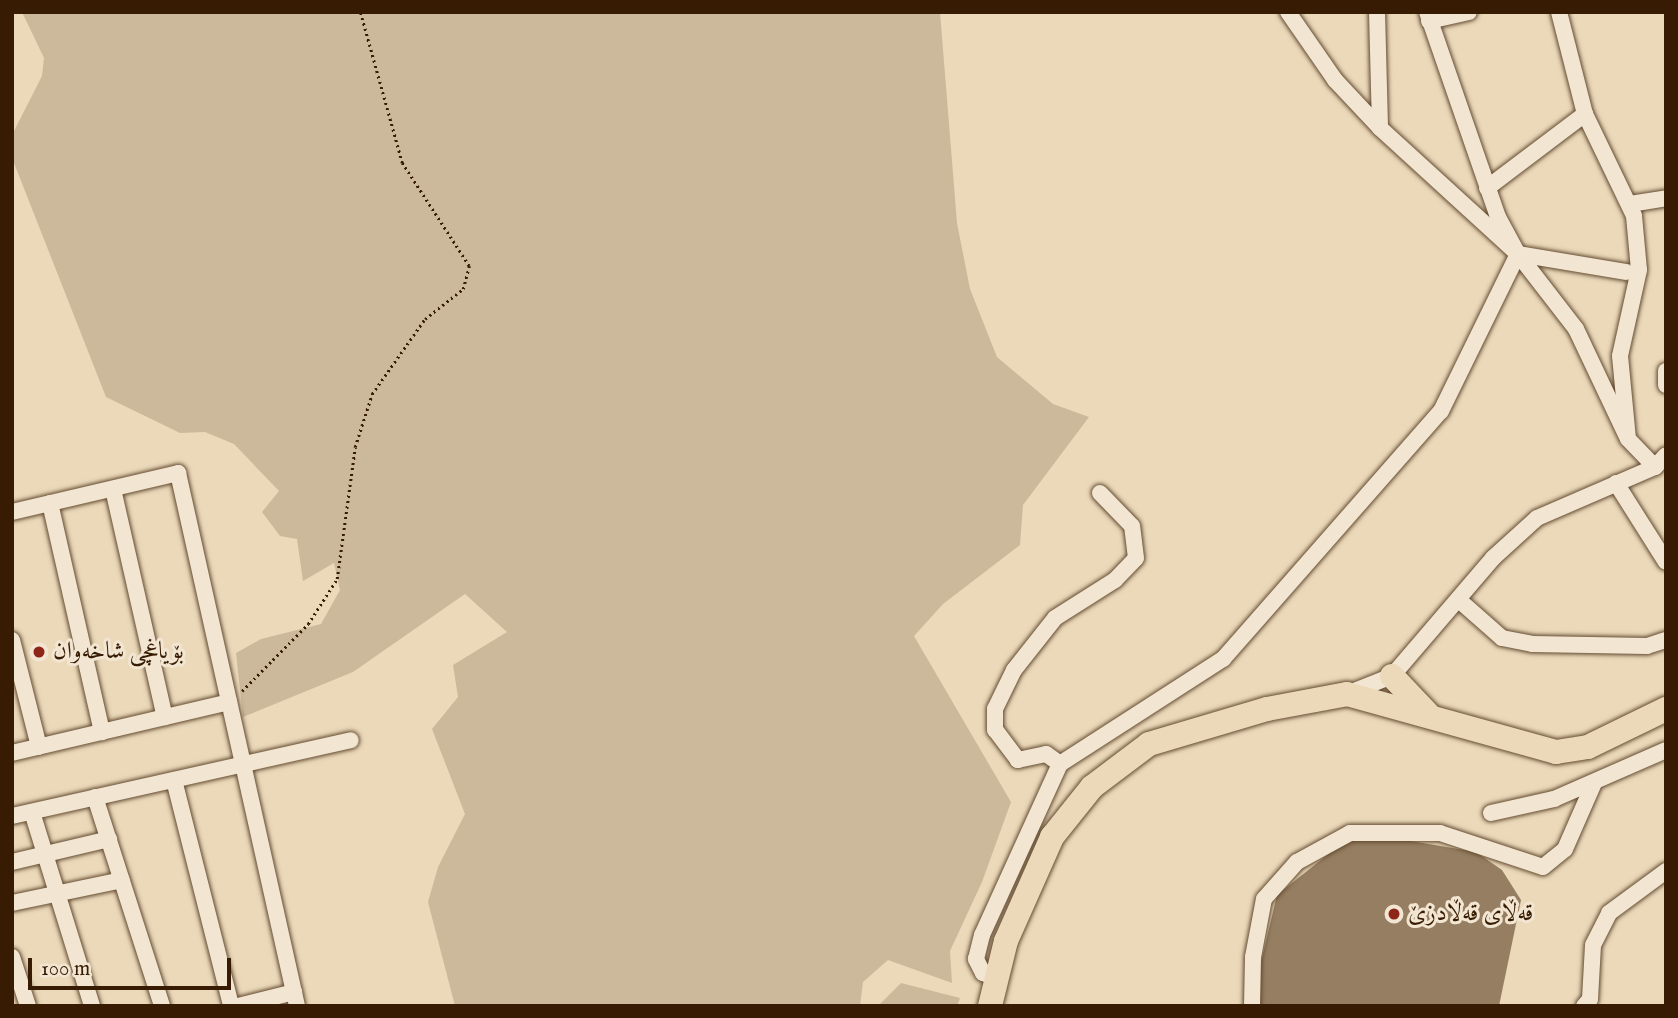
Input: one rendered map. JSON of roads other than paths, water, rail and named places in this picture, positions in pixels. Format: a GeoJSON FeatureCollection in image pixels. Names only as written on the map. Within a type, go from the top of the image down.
{"type":"FeatureCollection","features":[{"type":"Feature","properties":{"kind":"main road"},"geometry":{"type":"LineString","coordinates":[[1392,676],[1435,720]]}},
{"type":"Feature","properties":{"kind":"main road"},"geometry":{"type":"LineString","coordinates":[[990,1006],[1006,941],[1052,837],[1068,812],[1117,765],[1149,744],[1267,709],[1347,694],[1534,748],[1566,751],[1588,747],[1666,709]]}},
{"type":"Feature","properties":{"kind":"street"},"geometry":{"type":"LineString","coordinates":[[1288,12],[1335,80],[1380,128],[1518,254],[1576,329],[1628,439],[1660,461],[1536,519],[1493,558],[1460,601],[1392,676],[1347,694]]}},
{"type":"Feature","properties":{"kind":"street"},"geometry":{"type":"LineString","coordinates":[[1377,12],[1380,128]]}},
{"type":"Feature","properties":{"kind":"street"},"geometry":{"type":"LineString","coordinates":[[1469,12],[1428,17],[1487,188],[1518,254]]}},
{"type":"Feature","properties":{"kind":"street"},"geometry":{"type":"LineString","coordinates":[[1559,12],[1585,114],[1630,204],[1639,254],[1620,356],[1628,439]]}},
{"type":"Feature","properties":{"kind":"street"},"geometry":{"type":"LineString","coordinates":[[1487,188],[1585,114]]}},
{"type":"Feature","properties":{"kind":"street"},"geometry":{"type":"LineString","coordinates":[[1630,204],[1666,198]]}},
{"type":"Feature","properties":{"kind":"street"},"geometry":{"type":"LineString","coordinates":[[1518,254],[1627,272]]}},
{"type":"Feature","properties":{"kind":"street"},"geometry":{"type":"LineString","coordinates":[[997,978],[983,973],[976,959],[982,935],[1060,764],[1223,659],[1441,411],[1518,254]]}},
{"type":"Feature","properties":{"kind":"street"},"geometry":{"type":"LineString","coordinates":[[1666,372],[1666,385]]}},
{"type":"Feature","properties":{"kind":"street"},"geometry":{"type":"LineString","coordinates":[[12,512],[178,473],[295,999],[238,1006]]}},
{"type":"Feature","properties":{"kind":"street"},"geometry":{"type":"LineString","coordinates":[[1616,483],[1666,562]]}},
{"type":"Feature","properties":{"kind":"street"},"geometry":{"type":"LineString","coordinates":[[113,489],[165,717]]}},
{"type":"Feature","properties":{"kind":"street"},"geometry":{"type":"LineString","coordinates":[[1060,764],[1046,754],[1014,755],[995,730],[995,709],[1014,670],[1055,618],[1115,580],[1136,558],[1132,526],[1100,493]]}},
{"type":"Feature","properties":{"kind":"street"},"geometry":{"type":"LineString","coordinates":[[50,503],[102,732]]}},
{"type":"Feature","properties":{"kind":"street"},"geometry":{"type":"LineString","coordinates":[[1460,601],[1502,638],[1532,644],[1647,646],[1666,640]]}},
{"type":"Feature","properties":{"kind":"street"},"geometry":{"type":"LineString","coordinates":[[12,640],[39,747]]}},
{"type":"Feature","properties":{"kind":"street"},"geometry":{"type":"LineString","coordinates":[[12,754],[229,702]]}},
{"type":"Feature","properties":{"kind":"street"},"geometry":{"type":"LineString","coordinates":[[12,816],[351,740]]}},
{"type":"Feature","properties":{"kind":"street"},"geometry":{"type":"LineString","coordinates":[[1491,813],[1554,799],[1666,750]]}},
{"type":"Feature","properties":{"kind":"street"},"geometry":{"type":"LineString","coordinates":[[174,780],[231,1006]]}},
{"type":"Feature","properties":{"kind":"street"},"geometry":{"type":"LineString","coordinates":[[1252,1006],[1253,957],[1264,899],[1297,862],[1350,833],[1440,833],[1543,867],[1565,849],[1594,783]]}},
{"type":"Feature","properties":{"kind":"street"},"geometry":{"type":"LineString","coordinates":[[95,797],[162,1006]]}},
{"type":"Feature","properties":{"kind":"street"},"geometry":{"type":"LineString","coordinates":[[32,812],[92,1006]]}},
{"type":"Feature","properties":{"kind":"street"},"geometry":{"type":"LineString","coordinates":[[12,862],[109,839]]}},
{"type":"Feature","properties":{"kind":"street"},"geometry":{"type":"LineString","coordinates":[[1584,1006],[1590,999],[1593,945],[1609,912],[1666,871]]}},
{"type":"Feature","properties":{"kind":"street"},"geometry":{"type":"LineString","coordinates":[[12,904],[122,880]]}},
{"type":"Feature","properties":{"kind":"street"},"geometry":{"type":"LineString","coordinates":[[12,957],[28,1006]]}},
{"type":"Feature","properties":{"kind":"place","name":"بۆیاغچی شاخەوان"},"geometry":{"type":"Point","coordinates":[39,652]}},
{"type":"Feature","properties":{"kind":"place","name":"قەڵای قەڵادزێ"},"geometry":{"type":"Point","coordinates":[1394,914]}}]}
